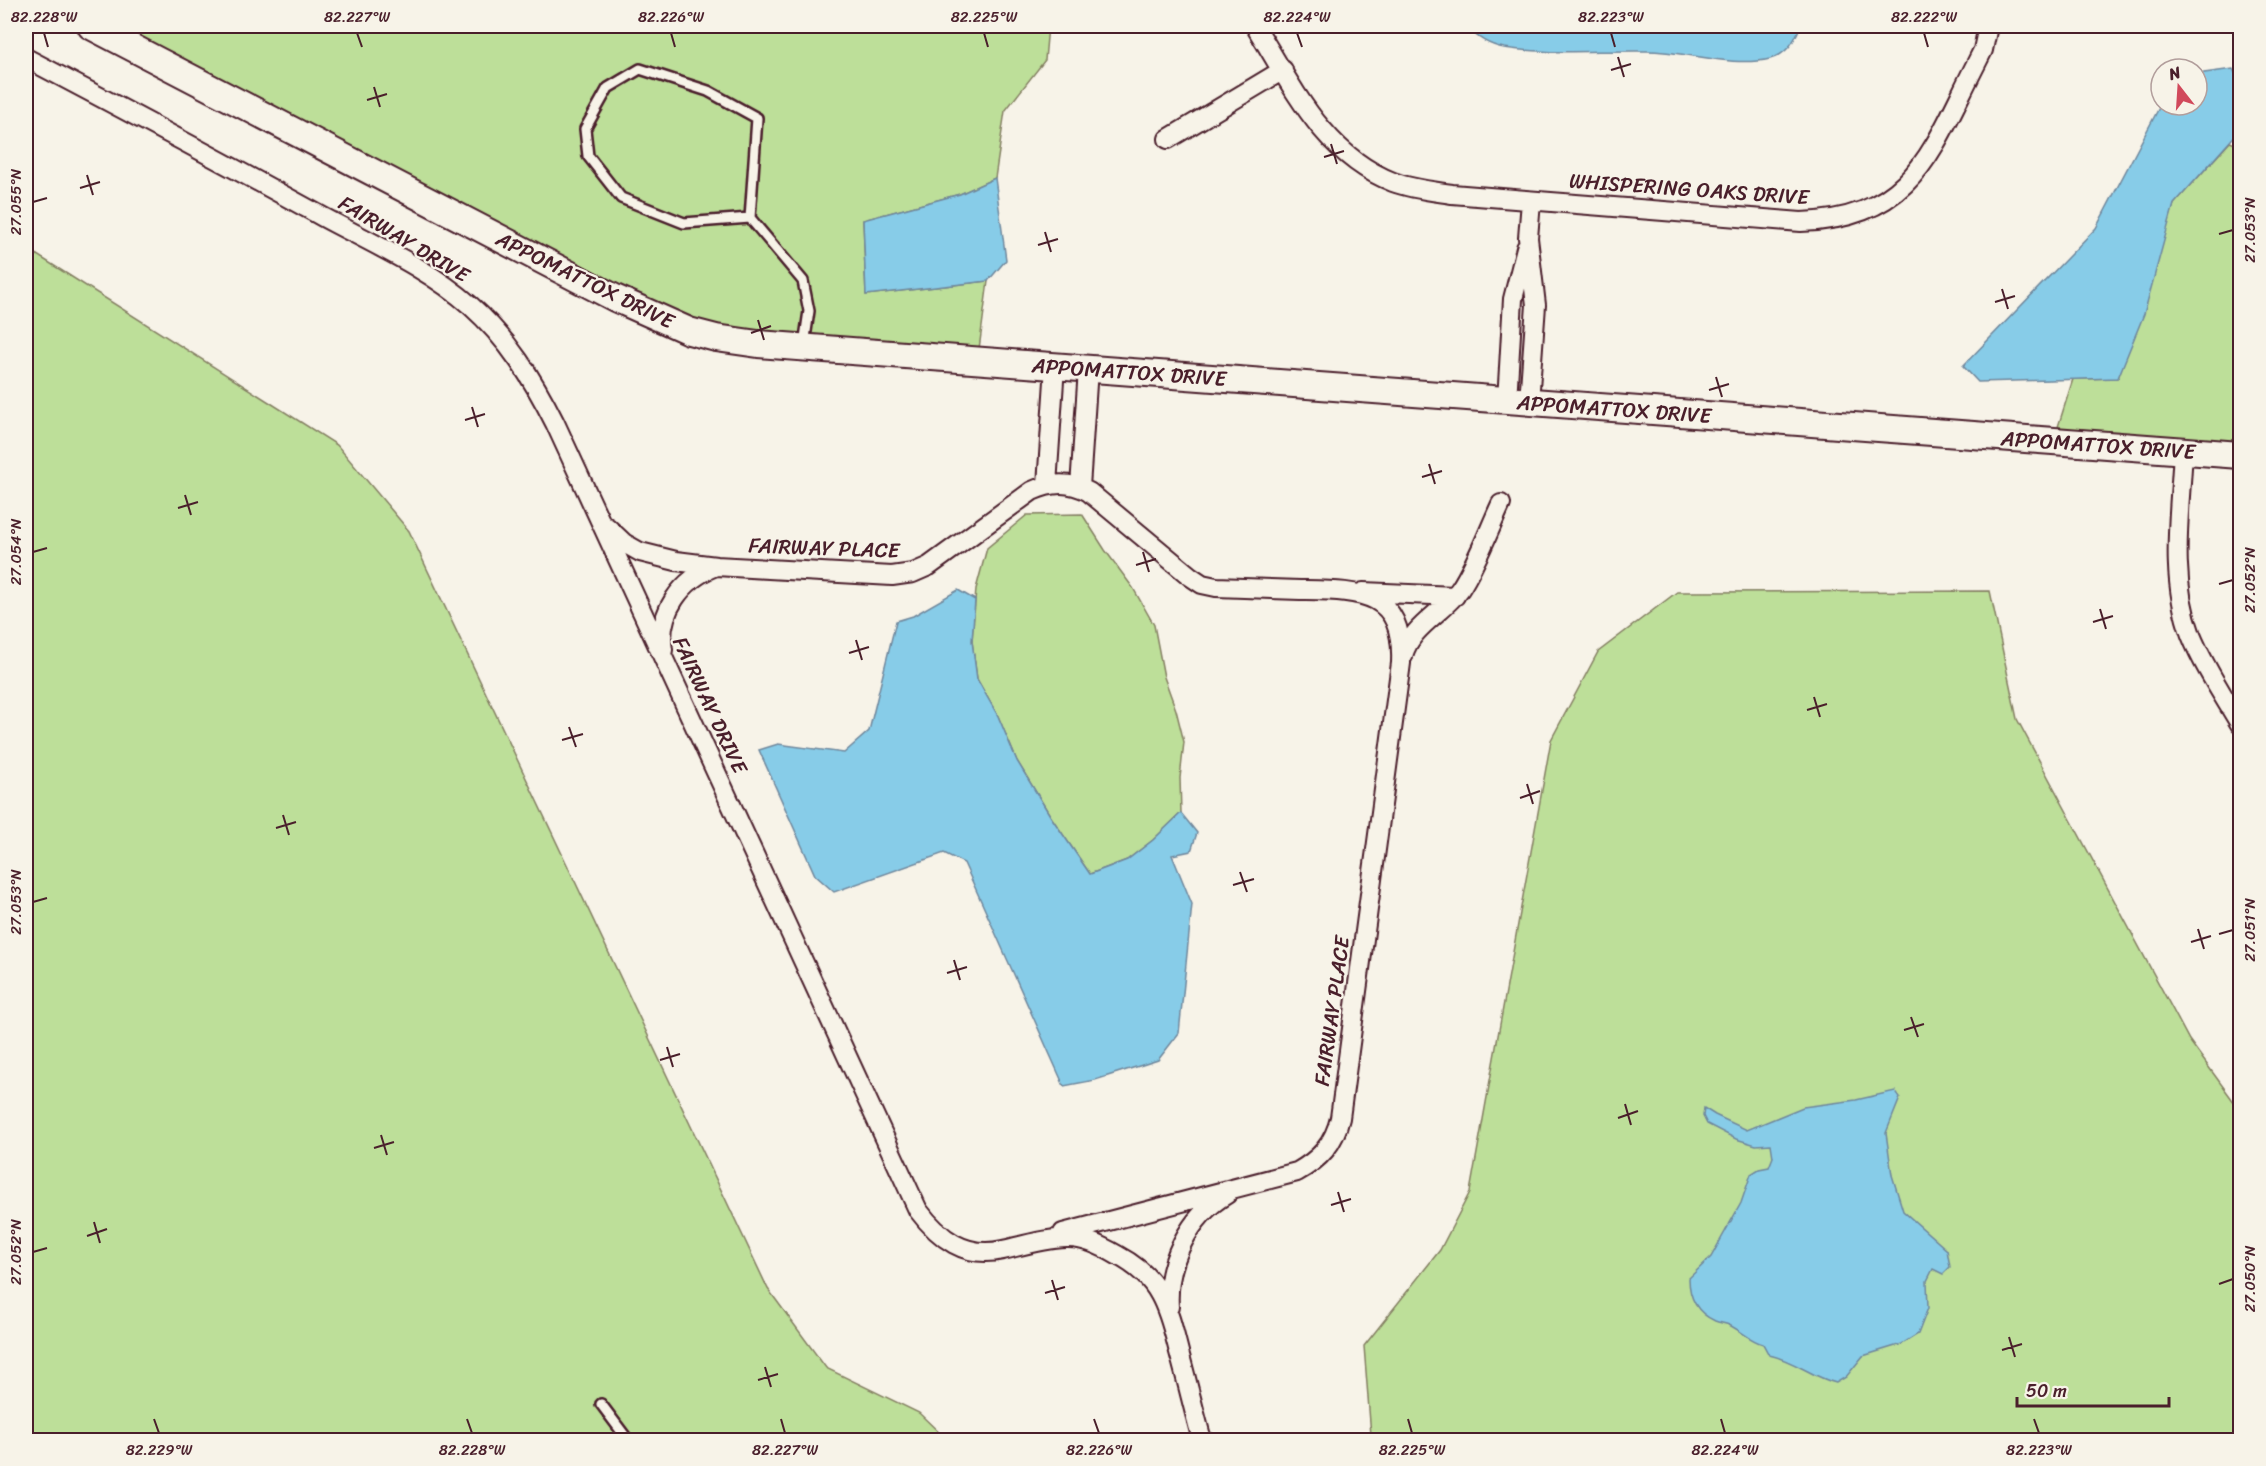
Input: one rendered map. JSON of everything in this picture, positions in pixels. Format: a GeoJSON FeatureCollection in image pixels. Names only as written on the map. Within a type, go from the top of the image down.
{"type":"FeatureCollection","features":[{"type":"Feature","properties":{"kind":"street","name":"APPOMATTOX DRIVE"},"geometry":{"type":"LineString","coordinates":[[91,26],[604,293],[669,323],[716,338],[803,348],[2241,455]]}},
{"type":"Feature","properties":{"kind":"street","name":"WHISPERING OAKS DRIVE"},"geometry":{"type":"LineString","coordinates":[[1255,26],[1305,108],[1322,131],[1343,152],[1367,169],[1392,181],[1421,190],[1801,222],[1822,221],[1863,211],[1895,193],[1909,181],[1928,158],[1977,62],[1983,50],[1988,26]]}},
{"type":"Feature","properties":{"kind":"street","name":"FAIRWAY DRIVE"},"geometry":{"type":"LineString","coordinates":[[26,58],[412,266],[454,292],[489,323],[524,366],[550,413],[918,1210],[933,1230],[948,1241],[965,1248],[1001,1251],[1032,1241],[1068,1238],[1088,1240],[1126,1260],[1152,1284],[1160,1295],[1170,1318],[1202,1440]]}},
{"type":"Feature","properties":{"kind":"street"},"geometry":{"type":"LineString","coordinates":[[1168,139],[1283,70]]}},
{"type":"Feature","properties":{"kind":"street"},"geometry":{"type":"LineString","coordinates":[[1518,401],[1513,298],[1528,238],[1531,201]]}},
{"type":"Feature","properties":{"kind":"street"},"geometry":{"type":"LineString","coordinates":[[1055,366],[1047,485],[1064,483],[1080,487],[1088,369]]}},
{"type":"Feature","properties":{"kind":"street"},"geometry":{"type":"LineString","coordinates":[[2183,451],[2178,565],[2181,597],[2198,652],[2241,724]]}},
{"type":"Feature","properties":{"kind":"street","name":"FAIRWAY PLACE"},"geometry":{"type":"LineString","coordinates":[[595,510],[612,533],[624,543],[640,552],[676,561],[716,566],[892,576],[913,573],[929,566],[1032,491],[1047,485]]}},
{"type":"Feature","properties":{"kind":"street","name":"FAIRWAY PLACE"},"geometry":{"type":"LineString","coordinates":[[1080,487],[1202,584],[1216,587],[1455,596]]}},
{"type":"Feature","properties":{"kind":"street"},"geometry":{"type":"LineString","coordinates":[[1401,663],[1405,647],[1455,596],[1469,574],[1501,504]]}},
{"type":"Feature","properties":{"kind":"street"},"geometry":{"type":"LineString","coordinates":[[664,661],[661,629],[671,604],[679,591],[690,581],[703,571],[716,566]]}},
{"type":"Feature","properties":{"kind":"street","name":"FAIRWAY PLACE"},"geometry":{"type":"LineString","coordinates":[[1032,1241],[1297,1172],[1323,1153],[1337,1132],[1364,951],[1401,663],[1400,635],[1391,616],[1376,600],[1352,591]]}},
{"type":"Feature","properties":{"kind":"street"},"geometry":{"type":"LineString","coordinates":[[1170,1318],[1168,1295],[1170,1275],[1192,1226],[1212,1203],[1226,1194],[1251,1184]]}},
{"type":"Feature","properties":{"kind":"lane"},"geometry":{"type":"LineString","coordinates":[[750,218],[684,223],[621,198],[588,156],[585,129],[608,88],[640,69],[708,91],[758,118],[750,218],[803,281],[809,311],[803,348]]}},
{"type":"Feature","properties":{"kind":"lane"},"geometry":{"type":"LineString","coordinates":[[602,1404],[628,1440]]}},
{"type":"Feature","properties":{"kind":"green space"},"geometry":{"type":"Polygon","coordinates":[[[116,26],[1048,26],[1045,60],[1005,111],[995,178],[960,194],[863,220],[866,295],[988,281],[979,349],[759,332],[718,327],[692,319],[619,288],[116,26]]]}},
{"type":"Feature","properties":{"kind":"green space"},"geometry":{"type":"Polygon","coordinates":[[[2230,142],[2240,146],[2240,444],[2057,430],[2073,379],[2118,378],[2174,204],[2230,142]]]}},
{"type":"Feature","properties":{"kind":"green space"},"geometry":{"type":"Polygon","coordinates":[[[26,248],[337,445],[409,531],[768,1289],[826,1368],[919,1413],[947,1440],[26,1440],[26,248]]]}},
{"type":"Feature","properties":{"kind":"green space"},"geometry":{"type":"Polygon","coordinates":[[[1082,514],[1133,588],[1154,625],[1164,677],[1184,742],[1180,778],[1181,813],[1153,840],[1127,860],[1090,874],[1051,817],[1017,761],[998,716],[977,679],[972,641],[976,589],[987,548],[1027,515],[1082,514]]]}},
{"type":"Feature","properties":{"kind":"green space"},"geometry":{"type":"Polygon","coordinates":[[[1990,591],[2017,719],[2189,1040],[2240,1110],[2240,1440],[1374,1440],[1371,1435],[1364,1346],[1440,1250],[1470,1192],[1551,740],[1598,652],[1677,592],[1990,591]]]}},
{"type":"Feature","properties":{"kind":"water"},"geometry":{"type":"Polygon","coordinates":[[[1466,26],[1800,27],[1792,42],[1781,54],[1770,59],[1740,62],[1662,52],[1558,52],[1504,48],[1483,40],[1466,26]]]}},
{"type":"Feature","properties":{"kind":"water"},"geometry":{"type":"Polygon","coordinates":[[[2233,69],[2240,83],[2240,130],[2174,204],[2144,314],[2118,378],[1978,382],[1963,366],[2096,228],[2154,117],[2209,117],[2209,72],[2233,69]]]}},
{"type":"Feature","properties":{"kind":"water"},"geometry":{"type":"Polygon","coordinates":[[[995,178],[1006,260],[988,281],[866,295],[863,220],[960,194],[995,178]]]}},
{"type":"Feature","properties":{"kind":"water"},"geometry":{"type":"Polygon","coordinates":[[[958,590],[975,600],[972,641],[977,679],[998,716],[1017,761],[1051,817],[1090,874],[1127,860],[1153,840],[1181,813],[1197,833],[1191,851],[1172,855],[1192,904],[1179,1033],[1158,1060],[1095,1080],[1064,1086],[964,863],[944,853],[834,892],[815,875],[759,750],[778,744],[844,753],[869,731],[896,621],[913,616],[958,590]]]}},
{"type":"Feature","properties":{"kind":"water"},"geometry":{"type":"Polygon","coordinates":[[[1895,1091],[1900,1098],[1886,1133],[1892,1175],[1903,1211],[1947,1250],[1950,1267],[1943,1274],[1933,1269],[1927,1281],[1928,1308],[1918,1334],[1902,1344],[1863,1356],[1846,1377],[1836,1383],[1769,1355],[1763,1344],[1703,1314],[1692,1298],[1689,1278],[1711,1257],[1741,1203],[1751,1174],[1769,1167],[1773,1157],[1771,1144],[1756,1145],[1736,1139],[1707,1124],[1703,1116],[1704,1108],[1747,1130],[1803,1107],[1856,1100],[1895,1091]]]}}]}
